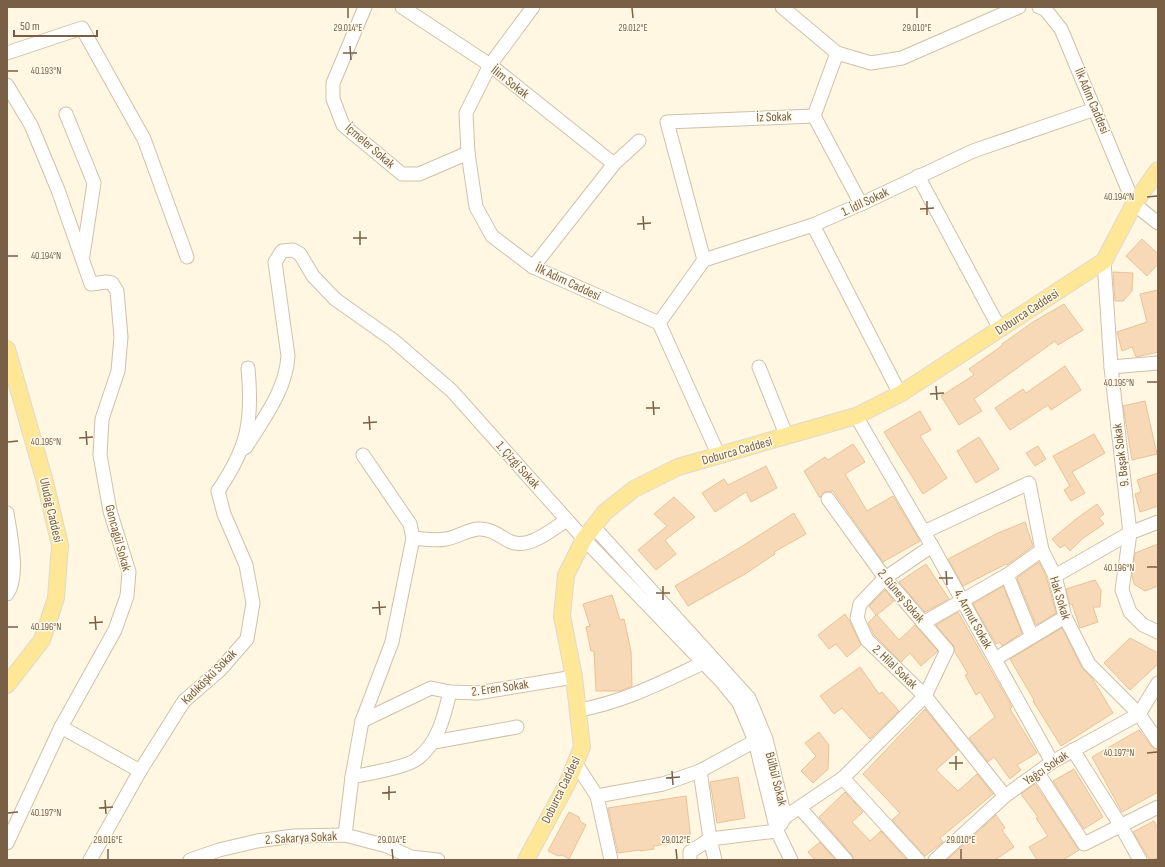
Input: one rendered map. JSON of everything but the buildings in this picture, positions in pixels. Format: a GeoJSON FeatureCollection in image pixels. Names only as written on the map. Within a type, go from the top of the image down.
{"type":"FeatureCollection","features":[{"type":"Feature","properties":{"kind":"main road","name":"Doburca Caddesi"},"geometry":{"type":"LineString","coordinates":[[526,860],[567,784],[582,747],[574,676],[562,616],[566,575],[584,539],[605,512],[634,488],[678,468],[856,416],[900,394],[1104,262],[1134,204],[1158,170]]}},
{"type":"Feature","properties":{"kind":"main road","name":"Uludağ Caddesi"},"geometry":{"type":"LineString","coordinates":[[7,349],[45,482],[60,545],[56,598],[42,640],[7,685]]}},
{"type":"Feature","properties":{"kind":"street","name":"İçmeler Sokak"},"geometry":{"type":"LineString","coordinates":[[365,7],[333,83],[333,99],[343,125],[402,174],[419,174],[468,153]]}},
{"type":"Feature","properties":{"kind":"street","name":"İlim Sokak"},"geometry":{"type":"LineString","coordinates":[[402,7],[490,66],[614,164]]}},
{"type":"Feature","properties":{"kind":"street","name":"İlk Adım Caddesi"},"geometry":{"type":"LineString","coordinates":[[533,7],[490,66],[466,113],[468,153],[476,207],[492,236],[533,267],[659,323]]}},
{"type":"Feature","properties":{"kind":"street"},"geometry":{"type":"LineString","coordinates":[[782,7],[837,53],[871,63],[902,58],[1019,7]]}},
{"type":"Feature","properties":{"kind":"street","name":"İlk Adım Caddesi"},"geometry":{"type":"LineString","coordinates":[[1039,7],[1045,9],[1061,29],[1134,204]]}},
{"type":"Feature","properties":{"kind":"street"},"geometry":{"type":"LineString","coordinates":[[7,53],[82,28],[144,139],[187,257]]}},
{"type":"Feature","properties":{"kind":"street"},"geometry":{"type":"LineString","coordinates":[[837,53],[814,116],[862,204]]}},
{"type":"Feature","properties":{"kind":"street","name":"Goncagül Sokak"},"geometry":{"type":"LineString","coordinates":[[7,85],[31,125],[83,257],[91,284],[106,282],[112,283],[117,291],[121,344],[118,371],[102,419],[100,455],[110,511],[129,572],[127,596],[115,630],[60,727],[7,843]]}},
{"type":"Feature","properties":{"kind":"street","name":"1. İdil Sokak"},"geometry":{"type":"LineString","coordinates":[[704,260],[813,225],[862,204],[973,151],[1095,109]]}},
{"type":"Feature","properties":{"kind":"street","name":"Goncagül Sokak"},"geometry":{"type":"LineString","coordinates":[[66,114],[94,183],[83,257]]}},
{"type":"Feature","properties":{"kind":"street","name":"İz Sokak"},"geometry":{"type":"LineString","coordinates":[[704,260],[667,122],[814,116]]}},
{"type":"Feature","properties":{"kind":"street"},"geometry":{"type":"LineString","coordinates":[[533,267],[614,164],[639,141]]}},
{"type":"Feature","properties":{"kind":"street"},"geometry":{"type":"LineString","coordinates":[[918,176],[1000,329]]}},
{"type":"Feature","properties":{"kind":"street"},"geometry":{"type":"LineString","coordinates":[[1134,204],[1158,223]]}},
{"type":"Feature","properties":{"kind":"street"},"geometry":{"type":"LineString","coordinates":[[813,225],[900,394]]}},
{"type":"Feature","properties":{"kind":"street","name":"1. Çizgi Sokak"},"geometry":{"type":"LineString","coordinates":[[241,450],[246,447],[279,393],[287,366],[288,356],[275,262],[279,254],[286,250],[293,250],[300,254],[313,276],[335,299],[392,340],[452,391],[584,539]]}},
{"type":"Feature","properties":{"kind":"street"},"geometry":{"type":"LineString","coordinates":[[704,260],[659,323],[719,456]]}},
{"type":"Feature","properties":{"kind":"street","name":"9. Başak Sokak"},"geometry":{"type":"LineString","coordinates":[[1104,262],[1111,367],[1130,533],[1122,590],[1130,612],[1143,625],[1158,632]]}},
{"type":"Feature","properties":{"kind":"street"},"geometry":{"type":"LineString","coordinates":[[1111,367],[1158,363]]}},
{"type":"Feature","properties":{"kind":"street"},"geometry":{"type":"LineString","coordinates":[[759,366],[787,437]]}},
{"type":"Feature","properties":{"kind":"street","name":"Kadıköşkü Sokak"},"geometry":{"type":"LineString","coordinates":[[90,860],[140,771],[184,701],[220,670],[247,639],[253,603],[246,565],[224,514],[218,491],[233,470],[247,436],[250,397],[248,368]]}},
{"type":"Feature","properties":{"kind":"street","name":"4. Armut Sokak"},"geometry":{"type":"LineString","coordinates":[[856,416],[932,546],[1052,762]]}},
{"type":"Feature","properties":{"kind":"street"},"geometry":{"type":"LineString","coordinates":[[345,835],[352,776],[362,721],[392,642],[413,538],[410,524],[363,455]]}},
{"type":"Feature","properties":{"kind":"street","name":"Hak Sokak"},"geometry":{"type":"LineString","coordinates":[[924,532],[1029,483],[1042,550],[1055,576],[1065,617],[1089,664],[1139,714],[1158,742]]}},
{"type":"Feature","properties":{"kind":"street","name":"2. Güneş Sokak"},"geometry":{"type":"LineString","coordinates":[[828,499],[885,578],[947,650],[925,696]]}},
{"type":"Feature","properties":{"kind":"street"},"geometry":{"type":"LineString","coordinates":[[7,513],[14,558],[11,589],[7,594]]}},
{"type":"Feature","properties":{"kind":"street"},"geometry":{"type":"LineString","coordinates":[[413,538],[432,540],[447,539],[479,528],[497,533],[510,542],[525,543],[540,537],[567,520]]}},
{"type":"Feature","properties":{"kind":"street"},"geometry":{"type":"LineString","coordinates":[[1055,576],[1130,533],[1158,522]]}},
{"type":"Feature","properties":{"kind":"street","name":"Bülbül Sokak"},"geometry":{"type":"LineString","coordinates":[[593,526],[707,659],[722,682],[739,703],[755,741],[777,831]]}},
{"type":"Feature","properties":{"kind":"street","name":"Bülbül Sokak"},"geometry":{"type":"LineString","coordinates":[[584,539],[749,698],[766,739],[785,817],[777,831]]}},
{"type":"Feature","properties":{"kind":"street","name":"2. Hilal Sokak"},"geometry":{"type":"LineString","coordinates":[[932,546],[885,578],[860,604],[857,618],[867,640],[925,696],[1006,796]]}},
{"type":"Feature","properties":{"kind":"street"},"geometry":{"type":"LineString","coordinates":[[923,623],[962,599],[1007,575],[1042,550]]}},
{"type":"Feature","properties":{"kind":"street"},"geometry":{"type":"LineString","coordinates":[[1007,575],[1032,637]]}},
{"type":"Feature","properties":{"kind":"street"},"geometry":{"type":"LineString","coordinates":[[995,658],[1065,617]]}},
{"type":"Feature","properties":{"kind":"street"},"geometry":{"type":"LineString","coordinates":[[579,710],[604,706],[648,690],[707,659]]}},
{"type":"Feature","properties":{"kind":"street","name":"2. Eren Sokak"},"geometry":{"type":"LineString","coordinates":[[362,721],[431,688],[450,692],[477,692],[574,676]]}},
{"type":"Feature","properties":{"kind":"street","name":"Yağcı Sokak"},"geometry":{"type":"LineString","coordinates":[[935,860],[1006,796],[1038,772],[1052,762],[1139,714],[1158,683]]}},
{"type":"Feature","properties":{"kind":"street"},"geometry":{"type":"LineString","coordinates":[[352,776],[387,769],[416,760],[434,742],[444,716],[450,692]]}},
{"type":"Feature","properties":{"kind":"street"},"geometry":{"type":"LineString","coordinates":[[785,817],[843,778],[925,696]]}},
{"type":"Feature","properties":{"kind":"street"},"geometry":{"type":"LineString","coordinates":[[60,727],[140,771]]}},
{"type":"Feature","properties":{"kind":"street"},"geometry":{"type":"LineString","coordinates":[[434,742],[517,727]]}},
{"type":"Feature","properties":{"kind":"street"},"geometry":{"type":"LineString","coordinates":[[597,796],[663,784],[700,771],[755,741]]}},
{"type":"Feature","properties":{"kind":"street"},"geometry":{"type":"LineString","coordinates":[[1073,750],[1122,826],[1140,860]]}},
{"type":"Feature","properties":{"kind":"street"},"geometry":{"type":"LineString","coordinates":[[576,764],[597,796],[611,860]]}},
{"type":"Feature","properties":{"kind":"street"},"geometry":{"type":"LineString","coordinates":[[700,771],[710,839],[715,860]]}},
{"type":"Feature","properties":{"kind":"street"},"geometry":{"type":"LineString","coordinates":[[1038,772],[1084,844],[1158,808]]}},
{"type":"Feature","properties":{"kind":"street"},"geometry":{"type":"LineString","coordinates":[[843,778],[918,860]]}},
{"type":"Feature","properties":{"kind":"street"},"geometry":{"type":"LineString","coordinates":[[800,808],[846,860]]}},
{"type":"Feature","properties":{"kind":"street"},"geometry":{"type":"LineString","coordinates":[[690,860],[690,852],[710,839],[777,831],[791,860]]}},
{"type":"Feature","properties":{"kind":"street","name":"2. Sakarya Sokak"},"geometry":{"type":"LineString","coordinates":[[190,860],[219,850],[257,841],[294,836],[345,835],[387,846],[407,859],[438,860]]}}]}
